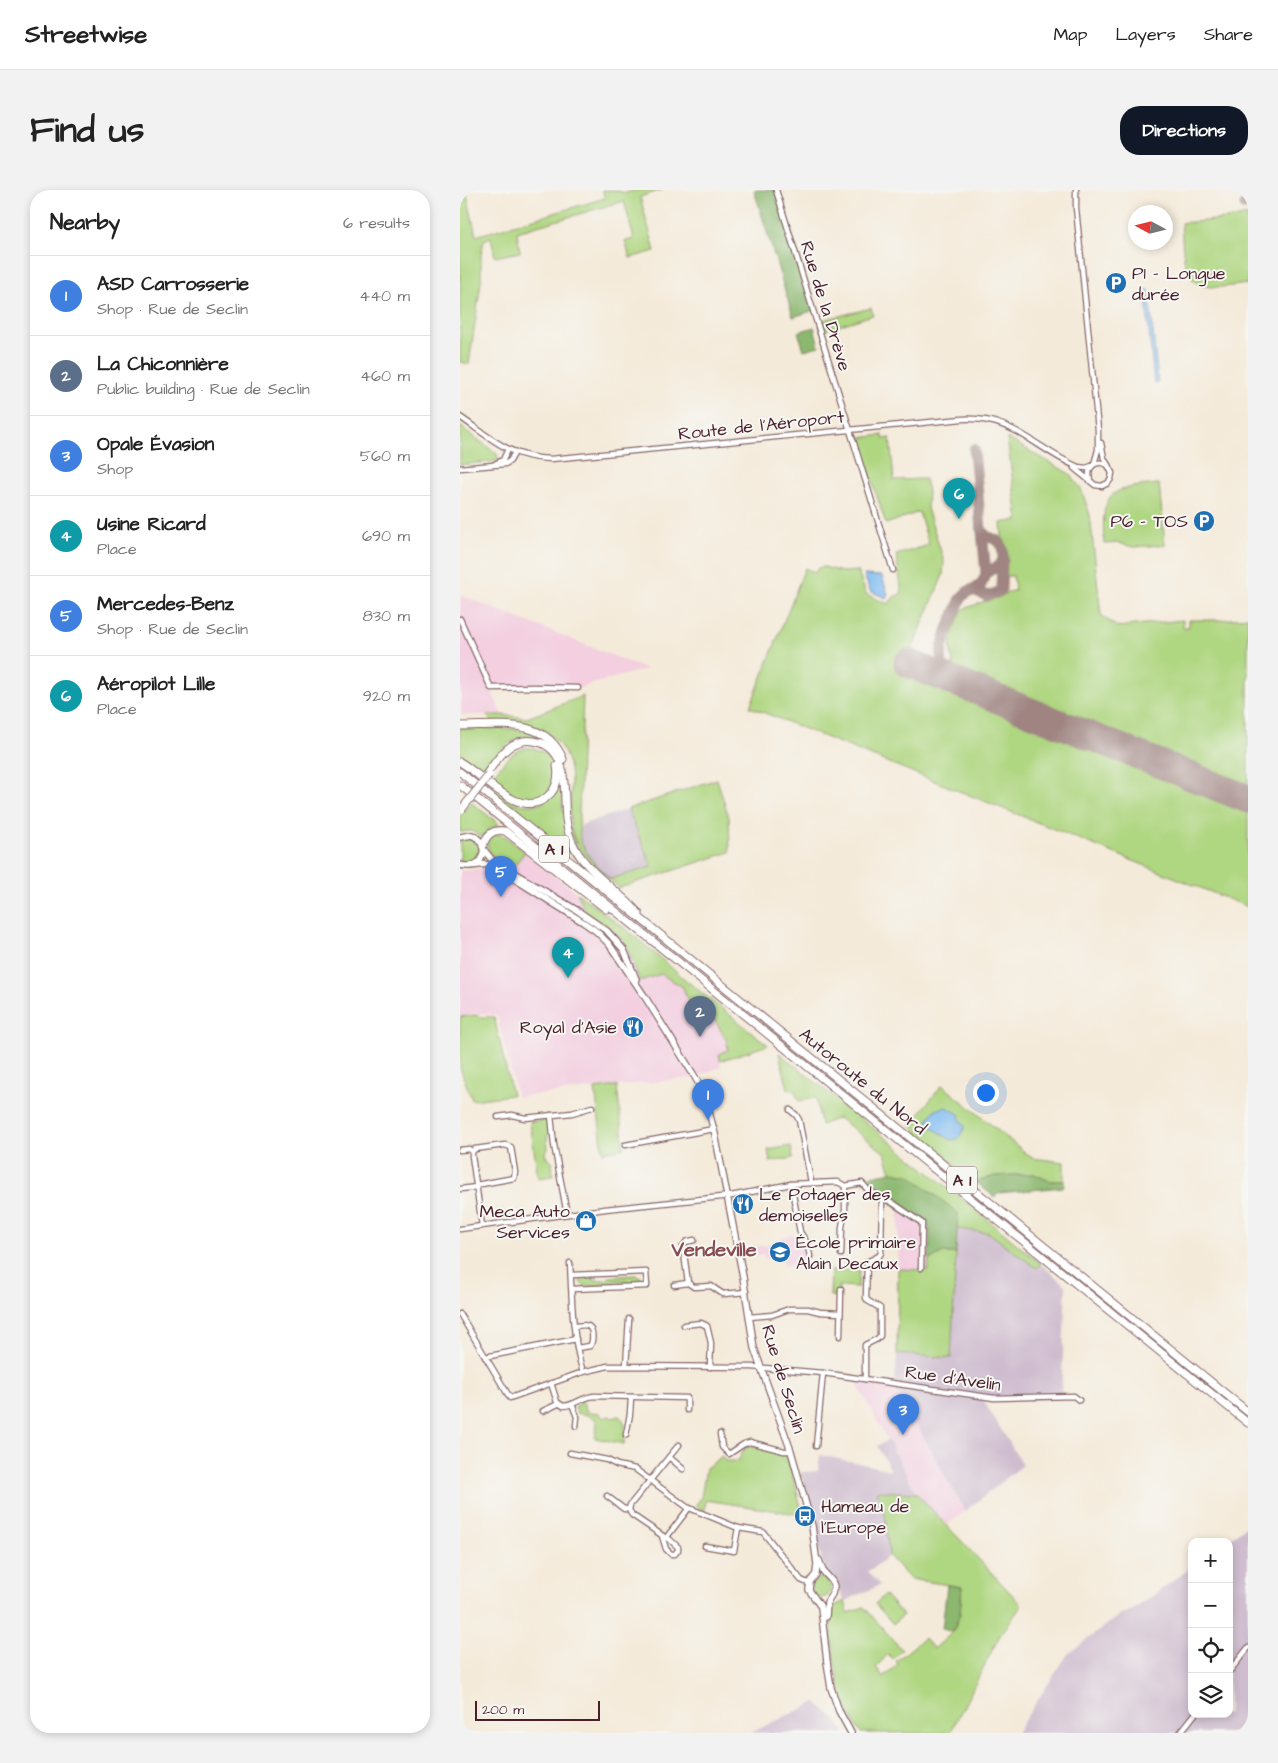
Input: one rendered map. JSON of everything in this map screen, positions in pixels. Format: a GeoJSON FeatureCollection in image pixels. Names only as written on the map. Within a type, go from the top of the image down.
{"type":"FeatureCollection","features":[{"type":"Feature","properties":{"kind":"highway"},"geometry":{"type":"LineString","coordinates":[[460,726],[520,727],[543,733],[555,744],[563,758],[566,777],[565,794]]}},
{"type":"Feature","properties":{"kind":"highway"},"geometry":{"type":"LineString","coordinates":[[461,809],[504,751],[512,745],[522,741],[538,742],[550,748],[559,760],[562,771],[568,830],[577,852],[588,865],[631,905],[647,925]]}},
{"type":"Feature","properties":{"kind":"highway"},"geometry":{"type":"LineString","coordinates":[[460,762],[509,798],[524,803],[537,802],[548,797],[556,784],[558,770],[549,752],[537,746],[527,744],[511,750],[488,774]]}},
{"type":"Feature","properties":{"kind":"highway","name":"Autoroute du Nord"},"geometry":{"type":"LineString","coordinates":[[460,772],[1248,1412]]}},
{"type":"Feature","properties":{"kind":"highway","name":"Autoroute du Nord"},"geometry":{"type":"LineString","coordinates":[[460,785],[1248,1423]]}},
{"type":"Feature","properties":{"kind":"highway"},"geometry":{"type":"LineString","coordinates":[[483,848],[486,837],[491,832],[497,830],[505,832],[614,916],[619,915]]}},
{"type":"Feature","properties":{"kind":"main road","name":"Rue de Seclin"},"geometry":{"type":"LineString","coordinates":[[460,837],[474,836],[479,840],[487,856],[495,862],[578,910],[612,935],[624,950],[645,997]]}},
{"type":"Feature","properties":{"kind":"main road"},"geometry":{"type":"LineString","coordinates":[[475,865],[482,859],[483,848]]}},
{"type":"Feature","properties":{"kind":"main road","name":"Rue de Seclin"},"geometry":{"type":"LineString","coordinates":[[460,865],[469,867],[485,863],[494,866],[591,927],[614,950],[698,1083],[708,1106],[714,1129],[746,1292],[754,1348],[791,1451],[810,1517],[816,1549],[822,1569],[827,1577]]}},
{"type":"Feature","properties":{"kind":"main road","name":"Rue de Seclin"},"geometry":{"type":"LineString","coordinates":[[814,1578],[817,1571],[816,1549]]}},
{"type":"Feature","properties":{"kind":"main road"},"geometry":{"type":"LineString","coordinates":[[820,1575],[832,1580],[834,1586],[826,1605],[826,1620],[834,1685],[852,1732],[839,1711],[831,1688],[822,1610],[811,1594],[810,1584],[814,1578],[820,1575]]}},
{"type":"Feature","properties":{"kind":"main road"},"geometry":{"type":"LineString","coordinates":[[816,1599],[822,1600],[830,1597]]}},
{"type":"Feature","properties":{"kind":"street","name":"Rue de la Drève"},"geometry":{"type":"LineString","coordinates":[[776,190],[892,570]]}},
{"type":"Feature","properties":{"kind":"street"},"geometry":{"type":"LineString","coordinates":[[1074,190],[1098,430],[1098,450],[1088,473],[1090,480],[1097,486],[1102,486],[1108,483],[1112,474],[1104,457],[1098,430]]}},
{"type":"Feature","properties":{"kind":"street","name":"Route de l'Aéroport"},"geometry":{"type":"LineString","coordinates":[[461,417],[494,442],[508,449],[532,457],[555,459],[962,419],[987,419],[1012,428],[1078,467],[1086,468],[1093,465]]}},
{"type":"Feature","properties":{"kind":"street"},"geometry":{"type":"LineString","coordinates":[[490,465],[503,460],[508,449]]}},
{"type":"Feature","properties":{"kind":"street"},"geometry":{"type":"LineString","coordinates":[[460,468],[505,464],[510,461],[515,452]]}},
{"type":"Feature","properties":{"kind":"street","name":"Route de l'Aéroport"},"geometry":{"type":"LineString","coordinates":[[1062,458],[1090,480]]}},
{"type":"Feature","properties":{"kind":"street"},"geometry":{"type":"LineString","coordinates":[[1093,465],[1102,462],[1109,466]]}},
{"type":"Feature","properties":{"kind":"street"},"geometry":{"type":"LineString","coordinates":[[460,618],[491,688],[578,688]]}},
{"type":"Feature","properties":{"kind":"street"},"geometry":{"type":"LineString","coordinates":[[498,1117],[512,1115],[523,1118],[575,1112],[592,1107]]}},
{"type":"Feature","properties":{"kind":"street"},"geometry":{"type":"LineString","coordinates":[[790,1110],[799,1120],[811,1182]]}},
{"type":"Feature","properties":{"kind":"street"},"geometry":{"type":"LineString","coordinates":[[551,1115],[554,1146],[568,1214]]}},
{"type":"Feature","properties":{"kind":"street"},"geometry":{"type":"LineString","coordinates":[[625,1145],[714,1129]]}},
{"type":"Feature","properties":{"kind":"street"},"geometry":{"type":"LineString","coordinates":[[460,1150],[469,1149],[472,1151],[505,1145],[509,1146],[512,1150],[515,1172],[514,1177],[510,1180],[461,1189]]}},
{"type":"Feature","properties":{"kind":"street"},"geometry":{"type":"LineString","coordinates":[[472,1151],[482,1226]]}},
{"type":"Feature","properties":{"kind":"street"},"geometry":{"type":"LineString","coordinates":[[460,1229],[568,1214],[728,1196],[791,1184],[838,1182],[845,1186],[862,1183],[868,1190],[893,1203],[922,1223],[921,1268]]}},
{"type":"Feature","properties":{"kind":"street"},"geometry":{"type":"LineString","coordinates":[[791,1184],[800,1232],[807,1243],[810,1256]]}},
{"type":"Feature","properties":{"kind":"street"},"geometry":{"type":"LineString","coordinates":[[841,1254],[842,1225],[845,1213],[845,1186]]}},
{"type":"Feature","properties":{"kind":"street"},"geometry":{"type":"LineString","coordinates":[[865,1379],[866,1344],[877,1339],[880,1334],[880,1309],[878,1305],[867,1300],[866,1289],[867,1262],[881,1253],[882,1198]]}},
{"type":"Feature","properties":{"kind":"street"},"geometry":{"type":"LineString","coordinates":[[688,1283],[683,1246],[686,1242],[694,1240]]}},
{"type":"Feature","properties":{"kind":"street"},"geometry":{"type":"LineString","coordinates":[[570,1263],[574,1326],[583,1372]]}},
{"type":"Feature","properties":{"kind":"street"},"geometry":{"type":"LineString","coordinates":[[571,1275],[646,1272],[646,1286],[572,1289]]}},
{"type":"Feature","properties":{"kind":"street"},"geometry":{"type":"LineString","coordinates":[[674,1285],[688,1283],[694,1286],[711,1286],[723,1294],[746,1292]]}},
{"type":"Feature","properties":{"kind":"street"},"geometry":{"type":"LineString","coordinates":[[840,1336],[841,1289]]}},
{"type":"Feature","properties":{"kind":"street"},"geometry":{"type":"LineString","coordinates":[[749,1317],[772,1315],[790,1308],[840,1313]]}},
{"type":"Feature","properties":{"kind":"street"},"geometry":{"type":"LineString","coordinates":[[460,1314],[485,1358],[576,1339]]}},
{"type":"Feature","properties":{"kind":"street"},"geometry":{"type":"LineString","coordinates":[[626,1366],[629,1319]]}},
{"type":"Feature","properties":{"kind":"street"},"geometry":{"type":"LineString","coordinates":[[684,1325],[700,1323],[707,1326],[711,1342],[710,1367]]}},
{"type":"Feature","properties":{"kind":"street"},"geometry":{"type":"LineString","coordinates":[[574,1326],[588,1325],[592,1335],[590,1346],[577,1348]]}},
{"type":"Feature","properties":{"kind":"street","name":"Rue d'Avelin"},"geometry":{"type":"LineString","coordinates":[[485,1358],[510,1398],[583,1372],[608,1366],[626,1366],[761,1368],[823,1373],[994,1398],[1074,1396],[1079,1400]]}},
{"type":"Feature","properties":{"kind":"street"},"geometry":{"type":"LineString","coordinates":[[816,1446],[823,1373]]}},
{"type":"Feature","properties":{"kind":"street"},"geometry":{"type":"LineString","coordinates":[[551,1383],[558,1404]]}},
{"type":"Feature","properties":{"kind":"street"},"geometry":{"type":"LineString","coordinates":[[543,1411],[558,1404],[564,1406],[591,1396],[687,1398],[687,1410]]}},
{"type":"Feature","properties":{"kind":"street"},"geometry":{"type":"LineString","coordinates":[[626,1435],[631,1397]]}},
{"type":"Feature","properties":{"kind":"street"},"geometry":{"type":"LineString","coordinates":[[572,1404],[577,1417],[576,1426]]}},
{"type":"Feature","properties":{"kind":"street"},"geometry":{"type":"LineString","coordinates":[[720,1434],[722,1447],[729,1454],[750,1442],[784,1451],[791,1451]]}},
{"type":"Feature","properties":{"kind":"street"},"geometry":{"type":"LineString","coordinates":[[629,1509],[679,1445]]}},
{"type":"Feature","properties":{"kind":"street"},"geometry":{"type":"LineString","coordinates":[[570,1453],[632,1467],[689,1508],[738,1528],[764,1532],[801,1580],[810,1584]]}},
{"type":"Feature","properties":{"kind":"street"},"geometry":{"type":"LineString","coordinates":[[669,1457],[683,1469]]}},
{"type":"Feature","properties":{"kind":"street"},"geometry":{"type":"LineString","coordinates":[[606,1496],[624,1509],[629,1509]]}},
{"type":"Feature","properties":{"kind":"street"},"geometry":{"type":"LineString","coordinates":[[668,1538],[689,1508]]}},
{"type":"Feature","properties":{"kind":"street"},"geometry":{"type":"LineString","coordinates":[[629,1509],[632,1515],[662,1536],[668,1538],[678,1548],[675,1554],[671,1554],[667,1550],[662,1536]]}},
{"type":"Feature","properties":{"kind":"street"},"geometry":{"type":"LineString","coordinates":[[705,1546],[734,1551],[738,1528]]}},
{"type":"Feature","properties":{"kind":"street"},"geometry":{"type":"LineString","coordinates":[[1233,1667],[1248,1648]]}},
{"type":"Feature","properties":{"kind":"street"},"geometry":{"type":"LineString","coordinates":[[1180,1733],[1192,1718]]}},
{"type":"Feature","properties":{"kind":"shaded area"},"geometry":{"type":"Polygon","coordinates":[[[460,595],[646,669],[578,688],[491,689],[502,715],[461,715],[460,595]]]}},
{"type":"Feature","properties":{"kind":"shaded area"},"geometry":{"type":"Polygon","coordinates":[[[628,809],[652,867],[610,879],[590,858],[580,841],[581,825],[628,809]]]}},
{"type":"Feature","properties":{"kind":"shaded area"},"geometry":{"type":"Polygon","coordinates":[[[525,852],[577,893],[586,913],[607,926],[621,938],[628,950],[640,981],[661,974],[683,987],[691,1009],[699,1006],[715,1020],[727,1041],[728,1050],[719,1054],[721,1067],[691,1078],[517,1097],[497,1015],[474,1013],[460,1017],[460,869],[462,871],[482,868],[491,855],[512,868],[525,852]]]}},
{"type":"Feature","properties":{"kind":"shaded area"},"geometry":{"type":"Polygon","coordinates":[[[899,1209],[930,1230],[929,1270],[898,1269],[899,1209]]]}},
{"type":"Feature","properties":{"kind":"shaded area"},"geometry":{"type":"Polygon","coordinates":[[[957,1229],[989,1233],[1036,1268],[1041,1264],[1066,1286],[1061,1399],[983,1400],[1023,1465],[965,1511],[895,1386],[897,1354],[951,1358],[957,1229]]]}},
{"type":"Feature","properties":{"kind":"shaded area","name":"École primaire Alain Decaux"},"geometry":{"type":"Polygon","coordinates":[[[797,1234],[808,1258],[806,1259],[809,1266],[794,1268],[795,1265],[792,1264],[783,1266],[782,1259],[765,1259],[763,1254],[756,1256],[755,1250],[752,1247],[771,1244],[775,1240],[782,1239],[781,1237],[797,1234]]]}},
{"type":"Feature","properties":{"kind":"shaded area"},"geometry":{"type":"Polygon","coordinates":[[[855,1380],[895,1386],[965,1511],[947,1525],[916,1493],[855,1380]]]}},
{"type":"Feature","properties":{"kind":"shaded area"},"geometry":{"type":"Polygon","coordinates":[[[888,1440],[916,1493],[877,1491],[885,1513],[889,1556],[867,1572],[880,1585],[845,1601],[822,1561],[801,1472],[818,1471],[820,1455],[891,1470],[877,1446],[888,1440]]]}},
{"type":"Feature","properties":{"kind":"shaded area"},"geometry":{"type":"Polygon","coordinates":[[[1248,1525],[1248,1733],[1016,1733],[1068,1654],[1121,1614],[1133,1610],[1188,1570],[1188,1718],[1233,1718],[1233,1538],[1231,1538],[1248,1525]]]}},
{"type":"Feature","properties":{"kind":"shaded area"},"geometry":{"type":"Polygon","coordinates":[[[816,1702],[834,1718],[845,1733],[750,1733],[816,1702]]]}},
{"type":"Feature","properties":{"kind":"green space"},"geometry":{"type":"Polygon","coordinates":[[[460,190],[466,190],[476,236],[605,198],[602,190],[626,193],[636,190],[662,190],[640,197],[655,251],[630,258],[625,241],[634,239],[624,201],[517,232],[520,252],[495,257],[491,237],[484,240],[481,255],[481,282],[469,364],[460,362],[460,190]]]}},
{"type":"Feature","properties":{"kind":"green space"},"geometry":{"type":"Polygon","coordinates":[[[754,190],[779,190],[815,310],[793,317],[754,190]]]}},
{"type":"Feature","properties":{"kind":"green space"},"geometry":{"type":"Polygon","coordinates":[[[1248,215],[1248,284],[1208,287],[1197,283],[1188,272],[1185,264],[1181,223],[1248,215]]]}},
{"type":"Feature","properties":{"kind":"green space"},"geometry":{"type":"Polygon","coordinates":[[[871,308],[873,315],[821,331],[819,321],[871,308]]]}},
{"type":"Feature","properties":{"kind":"green space"},"geometry":{"type":"Polygon","coordinates":[[[814,327],[819,346],[804,350],[798,332],[814,327]]]}},
{"type":"Feature","properties":{"kind":"green space"},"geometry":{"type":"Polygon","coordinates":[[[460,426],[497,454],[498,461],[460,465],[460,426]]]}},
{"type":"Feature","properties":{"kind":"green space"},"geometry":{"type":"Polygon","coordinates":[[[883,435],[883,439],[890,438],[894,480],[925,479],[928,492],[927,508],[944,561],[943,575],[903,671],[1248,809],[1248,907],[750,707],[805,568],[815,573],[818,568],[824,567],[842,572],[858,571],[866,594],[888,604],[894,597],[902,593],[896,555],[929,545],[919,512],[886,524],[858,438],[883,435]]]}},
{"type":"Feature","properties":{"kind":"green space"},"geometry":{"type":"Polygon","coordinates":[[[1007,438],[1070,474],[1081,489],[1090,515],[1101,615],[1117,627],[1183,620],[1183,627],[1189,627],[1189,620],[1220,620],[1248,617],[1248,789],[955,671],[950,647],[954,629],[961,612],[964,609],[1015,590],[1013,576],[1006,576],[1001,523],[1018,520],[1007,438]]]}},
{"type":"Feature","properties":{"kind":"green space"},"geometry":{"type":"Polygon","coordinates":[[[1159,484],[1165,545],[1133,547],[1119,543],[1104,544],[1104,513],[1107,503],[1112,496],[1119,491],[1129,488],[1159,484]]]}},
{"type":"Feature","properties":{"kind":"green space"},"geometry":{"type":"Polygon","coordinates":[[[583,696],[579,816],[580,841],[590,858],[610,879],[652,867],[628,809],[717,779],[729,818],[730,852],[619,888],[591,862],[579,848],[572,830],[570,769],[562,749],[548,734],[539,729],[514,721],[491,722],[487,715],[527,718],[583,696]]]}},
{"type":"Feature","properties":{"kind":"green space"},"geometry":{"type":"Polygon","coordinates":[[[460,728],[513,729],[537,733],[546,741],[535,737],[517,739],[495,757],[483,774],[460,759],[460,728]]]}},
{"type":"Feature","properties":{"kind":"green space"},"geometry":{"type":"Polygon","coordinates":[[[525,748],[539,750],[548,756],[553,765],[554,776],[551,786],[545,795],[535,800],[522,800],[513,797],[490,779],[510,756],[525,748]]]}},
{"type":"Feature","properties":{"kind":"green space"},"geometry":{"type":"Polygon","coordinates":[[[560,770],[563,809],[582,863],[486,786],[488,784],[519,804],[533,805],[542,803],[560,770]]]}},
{"type":"Feature","properties":{"kind":"green space"},"geometry":{"type":"Polygon","coordinates":[[[471,802],[499,824],[488,830],[482,837],[471,831],[460,832],[460,816],[471,802]]]}},
{"type":"Feature","properties":{"kind":"green space"},"geometry":{"type":"Polygon","coordinates":[[[497,834],[506,837],[525,852],[512,868],[495,858],[489,851],[488,841],[493,835],[497,834]]]}},
{"type":"Feature","properties":{"kind":"green space"},"geometry":{"type":"Polygon","coordinates":[[[467,838],[475,840],[480,849],[478,859],[468,864],[460,861],[460,841],[467,838]]]}},
{"type":"Feature","properties":{"kind":"green space"},"geometry":{"type":"Polygon","coordinates":[[[577,893],[626,929],[687,981],[768,1045],[720,1061],[719,1054],[728,1050],[727,1041],[715,1020],[705,1019],[699,1006],[691,1009],[683,987],[661,974],[640,981],[628,950],[621,938],[607,926],[586,913],[577,893]]]}},
{"type":"Feature","properties":{"kind":"green space"},"geometry":{"type":"Polygon","coordinates":[[[475,1015],[494,1017],[512,1095],[472,1100],[460,1068],[460,1017],[475,1015]]]}},
{"type":"Feature","properties":{"kind":"green space"},"geometry":{"type":"Polygon","coordinates":[[[779,1053],[1041,1264],[1036,1268],[989,1233],[957,1229],[958,1213],[910,1175],[891,1172],[885,1153],[839,1118],[821,1125],[816,1098],[799,1101],[794,1090],[788,1089],[779,1053]]]}},
{"type":"Feature","properties":{"kind":"green space"},"geometry":{"type":"Polygon","coordinates":[[[942,1085],[1032,1158],[1064,1162],[1064,1181],[1050,1181],[1034,1174],[995,1176],[976,1182],[955,1166],[945,1155],[915,1135],[917,1132],[910,1125],[942,1085]]]}},
{"type":"Feature","properties":{"kind":"green space"},"geometry":{"type":"Polygon","coordinates":[[[617,1086],[624,1148],[603,1152],[595,1089],[617,1086]]]}},
{"type":"Feature","properties":{"kind":"green space"},"geometry":{"type":"Polygon","coordinates":[[[547,1120],[550,1131],[547,1137],[548,1149],[545,1153],[546,1157],[552,1161],[553,1176],[538,1178],[530,1122],[547,1120]]]}},
{"type":"Feature","properties":{"kind":"green space"},"geometry":{"type":"Polygon","coordinates":[[[791,1146],[793,1158],[770,1162],[768,1150],[791,1146]]]}},
{"type":"Feature","properties":{"kind":"green space"},"geometry":{"type":"Polygon","coordinates":[[[891,1172],[910,1175],[958,1213],[956,1253],[941,1253],[929,1260],[930,1230],[862,1180],[862,1178],[891,1172]]]}},
{"type":"Feature","properties":{"kind":"green space"},"geometry":{"type":"Polygon","coordinates":[[[1034,1174],[1050,1181],[1064,1181],[1064,1187],[999,1193],[994,1197],[976,1182],[995,1176],[1034,1174]]]}},
{"type":"Feature","properties":{"kind":"green space"},"geometry":{"type":"Polygon","coordinates":[[[941,1253],[956,1253],[951,1358],[897,1354],[898,1269],[928,1270],[929,1260],[941,1253]]]}},
{"type":"Feature","properties":{"kind":"green space"},"geometry":{"type":"Polygon","coordinates":[[[831,1270],[859,1270],[858,1287],[839,1286],[838,1296],[830,1296],[831,1270]]]}},
{"type":"Feature","properties":{"kind":"green space"},"geometry":{"type":"Polygon","coordinates":[[[635,1275],[641,1277],[641,1283],[626,1284],[627,1281],[614,1281],[611,1285],[584,1286],[580,1282],[581,1279],[594,1277],[593,1280],[606,1280],[610,1277],[635,1275]]]}},
{"type":"Feature","properties":{"kind":"green space"},"geometry":{"type":"Polygon","coordinates":[[[583,1402],[587,1412],[599,1413],[603,1418],[619,1416],[622,1419],[625,1428],[624,1444],[595,1438],[597,1426],[595,1419],[577,1413],[575,1407],[583,1402]]]}},
{"type":"Feature","properties":{"kind":"green space"},"geometry":{"type":"Polygon","coordinates":[[[749,1446],[787,1455],[803,1515],[706,1500],[704,1511],[695,1506],[701,1498],[706,1468],[722,1456],[725,1461],[738,1461],[745,1448],[749,1446]]]}},
{"type":"Feature","properties":{"kind":"green space"},"geometry":{"type":"Polygon","coordinates":[[[877,1491],[916,1493],[1022,1605],[999,1637],[950,1733],[861,1733],[845,1703],[840,1688],[832,1641],[830,1608],[845,1601],[848,1613],[864,1607],[902,1650],[893,1659],[888,1654],[876,1667],[883,1677],[898,1664],[896,1661],[924,1638],[934,1649],[953,1632],[960,1614],[962,1587],[910,1579],[889,1556],[885,1513],[877,1491]]]}},
{"type":"Feature","properties":{"kind":"green space"},"geometry":{"type":"Polygon","coordinates":[[[821,1578],[828,1581],[831,1588],[828,1595],[821,1598],[814,1595],[811,1588],[814,1581],[821,1578]]]}},
{"type":"Feature","properties":{"kind":"green space"},"geometry":{"type":"Polygon","coordinates":[[[947,1585],[962,1587],[960,1614],[953,1632],[942,1629],[947,1585]]]}},
{"type":"Feature","properties":{"kind":"green space"},"geometry":{"type":"Polygon","coordinates":[[[885,1595],[903,1615],[893,1624],[875,1604],[885,1595]]]}},
{"type":"Feature","properties":{"kind":"water"},"geometry":{"type":"Polygon","coordinates":[[[1145,290],[1149,290],[1158,383],[1154,383],[1145,290]]]}},
{"type":"Feature","properties":{"kind":"water"},"geometry":{"type":"Polygon","coordinates":[[[864,575],[882,576],[888,595],[886,598],[870,591],[864,575]]]}},
{"type":"Feature","properties":{"kind":"water"},"geometry":{"type":"Polygon","coordinates":[[[944,1107],[960,1115],[959,1118],[965,1127],[958,1139],[951,1140],[930,1126],[928,1119],[934,1111],[944,1107]]]}},
{"type":"Feature","properties":{"kind":"taxiway"},"geometry":{"type":"LineString","coordinates":[[951,680],[944,671],[942,651],[944,640],[961,598],[967,592],[981,585],[987,572],[999,566],[1003,560],[1002,546],[995,539],[986,536],[981,529],[974,449]]}},
{"type":"Feature","properties":{"kind":"taxiway"},"geometry":{"type":"LineString","coordinates":[[982,532],[986,574]]}},
{"type":"Feature","properties":{"kind":"taxiway"},"geometry":{"type":"LineString","coordinates":[[969,591],[976,591],[987,596],[999,592],[1001,589],[1002,562]]}},
{"type":"Feature","properties":{"kind":"runway"},"geometry":{"type":"LineString","coordinates":[[908,663],[1248,799]]}},
{"type":"Feature","properties":{"kind":"place","name":"P1 - Longue durée"},"geometry":{"type":"Point","coordinates":[1116,283]}},
{"type":"Feature","properties":{"kind":"place","name":"Aéropilot Lille"},"geometry":{"type":"Point","coordinates":[959,519]}},
{"type":"Feature","properties":{"kind":"place","name":"P6 - TOS"},"geometry":{"type":"Point","coordinates":[1204,521]}},
{"type":"Feature","properties":{"kind":"place","name":"Mercedes-Benz"},"geometry":{"type":"Point","coordinates":[501,897]}},
{"type":"Feature","properties":{"kind":"place","name":"Usine Ricard"},"geometry":{"type":"Point","coordinates":[568,978]}},
{"type":"Feature","properties":{"kind":"place","name":"Royal d'Asie"},"geometry":{"type":"Point","coordinates":[633,1027]}},
{"type":"Feature","properties":{"kind":"place","name":"La Chiconnière"},"geometry":{"type":"Point","coordinates":[700,1037]}},
{"type":"Feature","properties":{"kind":"place","name":"ASD Carrosserie"},"geometry":{"type":"Point","coordinates":[708,1120]}},
{"type":"Feature","properties":{"kind":"place","name":"Le Potager des demoiselles"},"geometry":{"type":"Point","coordinates":[743,1204]}},
{"type":"Feature","properties":{"kind":"place","name":"Meca Auto Services"},"geometry":{"type":"Point","coordinates":[586,1221]}},
{"type":"Feature","properties":{"kind":"place","name":"École primaire Alain Decaux"},"geometry":{"type":"Point","coordinates":[780,1252]}},
{"type":"Feature","properties":{"kind":"place","name":"Opale Évasion"},"geometry":{"type":"Point","coordinates":[903,1435]}},
{"type":"Feature","properties":{"kind":"place","name":"Hameau de l'Europe"},"geometry":{"type":"Point","coordinates":[805,1516]}},
{"type":"Feature","properties":{"kind":"district","name":"Vendeville"},"geometry":{"type":"Point","coordinates":[714,1249]}}]}
